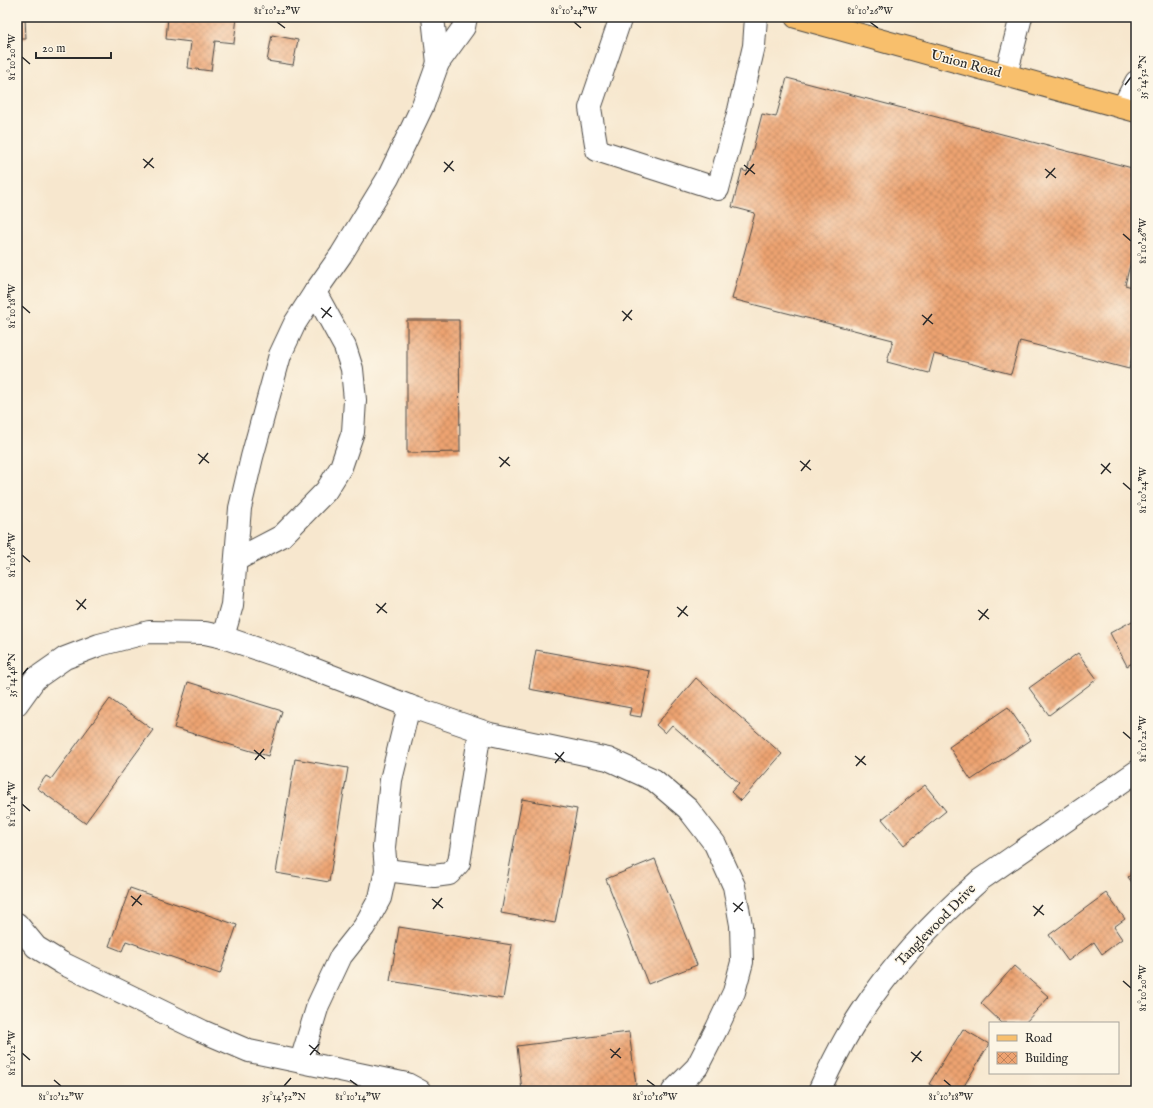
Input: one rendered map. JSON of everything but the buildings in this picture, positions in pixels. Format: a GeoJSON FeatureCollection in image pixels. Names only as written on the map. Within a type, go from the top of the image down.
{"type":"FeatureCollection","features":[{"type":"Feature","properties":{"kind":"main road","name":"Union Road"},"geometry":{"type":"LineString","coordinates":[[796,17],[1130,109]]}},
{"type":"Feature","properties":{"kind":"street"},"geometry":{"type":"LineString","coordinates":[[433,17],[438,63]]}},
{"type":"Feature","properties":{"kind":"street"},"geometry":{"type":"LineString","coordinates":[[223,637],[232,606],[240,508],[252,457],[280,355],[295,323],[341,256],[388,178],[423,105],[438,63],[464,28],[466,17]]}},
{"type":"Feature","properties":{"kind":"street"},"geometry":{"type":"LineString","coordinates":[[622,17],[590,108],[597,150],[718,189],[754,46],[756,17]]}},
{"type":"Feature","properties":{"kind":"street"},"geometry":{"type":"LineString","coordinates":[[1006,75],[1020,17]]}},
{"type":"Feature","properties":{"kind":"street"},"geometry":{"type":"LineString","coordinates":[[1130,109],[1136,82]]}},
{"type":"Feature","properties":{"kind":"street"},"geometry":{"type":"LineString","coordinates":[[236,560],[282,536],[326,491],[341,466],[353,432],[355,400],[352,369],[345,347],[315,292]]}},
{"type":"Feature","properties":{"kind":"street"},"geometry":{"type":"LineString","coordinates":[[17,704],[35,679],[65,658],[99,645],[149,632],[205,633],[223,637],[298,663],[409,706],[480,731],[608,759],[654,780],[688,809],[715,844],[734,886],[741,925],[742,962],[734,992],[697,1067],[674,1091]]}},
{"type":"Feature","properties":{"kind":"street"},"geometry":{"type":"LineString","coordinates":[[301,1061],[318,1005],[341,956],[364,927],[380,898],[386,870],[384,847],[392,780],[409,706]]}},
{"type":"Feature","properties":{"kind":"street"},"geometry":{"type":"LineString","coordinates":[[386,870],[434,876],[449,874],[459,863],[480,731]]}},
{"type":"Feature","properties":{"kind":"street","name":"Tanglewood Drive"},"geometry":{"type":"LineString","coordinates":[[819,1091],[860,1014],[906,954],[959,899],[980,880],[1136,772]]}},
{"type":"Feature","properties":{"kind":"street"},"geometry":{"type":"LineString","coordinates":[[17,924],[36,947],[62,963],[195,1028],[249,1051],[407,1084],[420,1091]]}}]}
